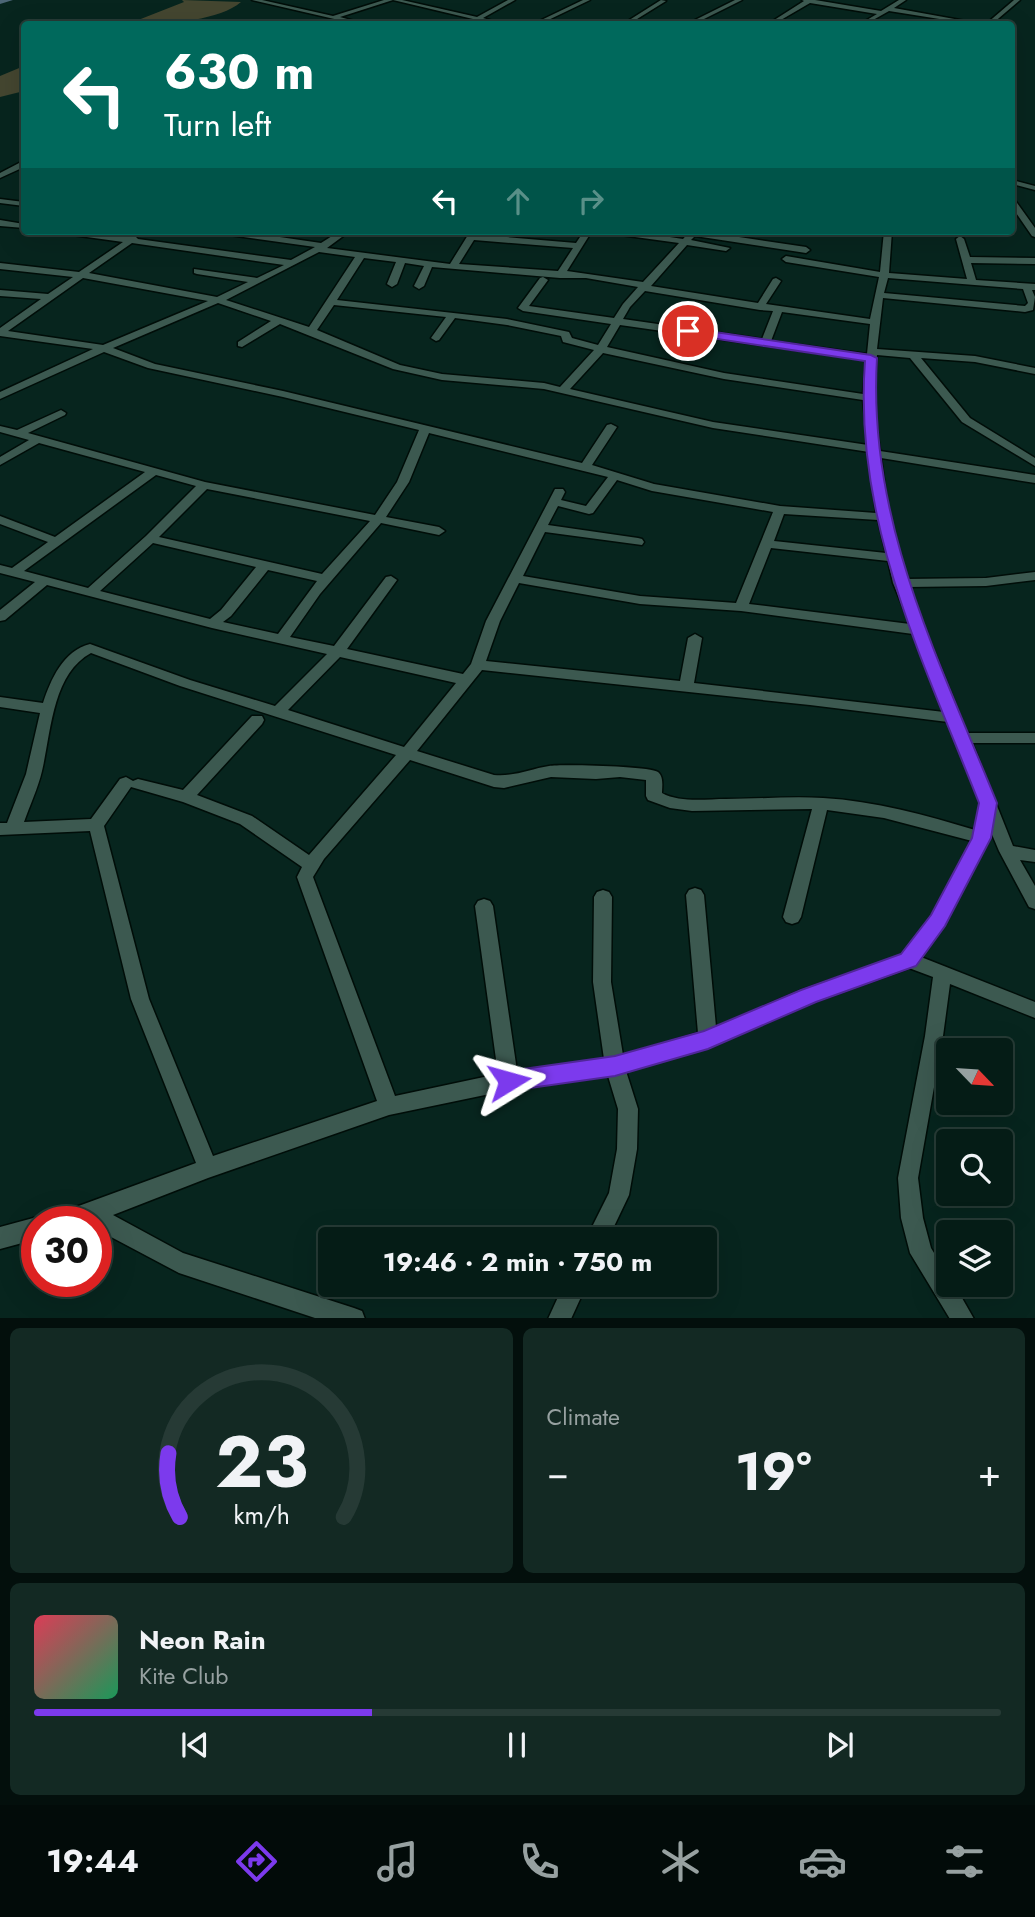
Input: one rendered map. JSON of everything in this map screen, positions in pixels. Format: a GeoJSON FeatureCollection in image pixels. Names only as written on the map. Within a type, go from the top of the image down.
{"type":"FeatureCollection","features":[{"type":"Feature","properties":{"kind":"street"},"geometry":{"type":"LineString","coordinates":[[255,0],[349,21]]}},
{"type":"Feature","properties":{"kind":"street"},"geometry":{"type":"LineString","coordinates":[[330,21],[393,0],[486,21]]}},
{"type":"Feature","properties":{"kind":"street"},"geometry":{"type":"LineString","coordinates":[[473,21],[513,0]]}},
{"type":"Feature","properties":{"kind":"street"},"geometry":{"type":"LineString","coordinates":[[542,21],[587,0]]}},
{"type":"Feature","properties":{"kind":"street"},"geometry":{"type":"LineString","coordinates":[[631,21],[663,1],[651,0]]}},
{"type":"Feature","properties":{"kind":"street"},"geometry":{"type":"LineString","coordinates":[[696,21],[739,0]]}},
{"type":"Feature","properties":{"kind":"street"},"geometry":{"type":"LineString","coordinates":[[776,21],[807,0],[957,21]]}},
{"type":"Feature","properties":{"kind":"street"},"geometry":{"type":"LineString","coordinates":[[868,21],[903,0]]}},
{"type":"Feature","properties":{"kind":"street"},"geometry":{"type":"LineString","coordinates":[[992,21],[1017,0]]}},
{"type":"Feature","properties":{"kind":"street"},"geometry":{"type":"LineString","coordinates":[[0,176],[21,166]]}},
{"type":"Feature","properties":{"kind":"street"},"geometry":{"type":"LineString","coordinates":[[1015,183],[1035,188]]}},
{"type":"Feature","properties":{"kind":"street"},"geometry":{"type":"LineString","coordinates":[[0,201],[21,203]]}},
{"type":"Feature","properties":{"kind":"street"},"geometry":{"type":"LineString","coordinates":[[1015,206],[1035,234]]}},
{"type":"Feature","properties":{"kind":"street"},"geometry":{"type":"LineString","coordinates":[[0,223],[21,226]]}},
{"type":"Feature","properties":{"kind":"street"},"geometry":{"type":"LineString","coordinates":[[98,235],[291,263]]}},
{"type":"Feature","properties":{"kind":"street"},"geometry":{"type":"LineString","coordinates":[[0,332],[138,235]]}},
{"type":"Feature","properties":{"kind":"street"},"geometry":{"type":"LineString","coordinates":[[245,235],[401,261],[586,275],[760,307],[874,322]]}},
{"type":"Feature","properties":{"kind":"street"},"geometry":{"type":"LineString","coordinates":[[0,396],[218,300],[321,248],[340,235]]}},
{"type":"Feature","properties":{"kind":"street"},"geometry":{"type":"LineString","coordinates":[[462,241],[464,235]]}},
{"type":"Feature","properties":{"kind":"street"},"geometry":{"type":"LineString","coordinates":[[560,275],[585,235]]}},
{"type":"Feature","properties":{"kind":"street"},"geometry":{"type":"LineString","coordinates":[[635,235],[726,248]]}},
{"type":"Feature","properties":{"kind":"street"},"geometry":{"type":"LineString","coordinates":[[563,390],[601,349],[626,306],[692,235]]}},
{"type":"Feature","properties":{"kind":"street"},"geometry":{"type":"LineString","coordinates":[[713,235],[806,250]]}},
{"type":"Feature","properties":{"kind":"street"},"geometry":{"type":"LineString","coordinates":[[888,235],[884,275],[874,322],[868,398],[883,517],[900,583],[1007,851],[1035,902]]}},
{"type":"Feature","properties":{"kind":"street"},"geometry":{"type":"LineString","coordinates":[[453,267],[471,237],[578,246]]}},
{"type":"Feature","properties":{"kind":"street"},"geometry":{"type":"LineString","coordinates":[[960,239],[972,282]]}},
{"type":"Feature","properties":{"kind":"street"},"geometry":{"type":"LineString","coordinates":[[311,331],[361,255]]}},
{"type":"Feature","properties":{"kind":"street"},"geometry":{"type":"LineString","coordinates":[[786,259],[884,275],[1030,286],[1032,308],[999,308],[879,295]]}},
{"type":"Feature","properties":{"kind":"street"},"geometry":{"type":"LineString","coordinates":[[966,260],[1035,261]]}},
{"type":"Feature","properties":{"kind":"street"},"geometry":{"type":"LineString","coordinates":[[392,284],[401,261]]}},
{"type":"Feature","properties":{"kind":"street"},"geometry":{"type":"LineString","coordinates":[[419,286],[429,264]]}},
{"type":"Feature","properties":{"kind":"street"},"geometry":{"type":"LineString","coordinates":[[0,265],[81,274],[218,300],[311,331],[358,353],[397,367],[433,375],[563,390],[713,425],[1035,479]]}},
{"type":"Feature","properties":{"kind":"street"},"geometry":{"type":"LineString","coordinates":[[197,271],[256,281]]}},
{"type":"Feature","properties":{"kind":"street"},"geometry":{"type":"LineString","coordinates":[[544,280],[523,308],[871,355],[975,359],[1035,371]]}},
{"type":"Feature","properties":{"kind":"street"},"geometry":{"type":"LineString","coordinates":[[760,307],[776,281]]}},
{"type":"Feature","properties":{"kind":"street"},"geometry":{"type":"LineString","coordinates":[[0,293],[49,297]]}},
{"type":"Feature","properties":{"kind":"street"},"geometry":{"type":"LineString","coordinates":[[331,302],[507,322],[566,334],[567,340],[601,349],[724,376],[868,398]]}},
{"type":"Feature","properties":{"kind":"street"},"geometry":{"type":"LineString","coordinates":[[767,340],[779,309]]}},
{"type":"Feature","properties":{"kind":"street"},"geometry":{"type":"LineString","coordinates":[[436,338],[452,315]]}},
{"type":"Feature","properties":{"kind":"street"},"geometry":{"type":"LineString","coordinates":[[242,344],[279,320]]}},
{"type":"Feature","properties":{"kind":"street"},"geometry":{"type":"LineString","coordinates":[[0,332],[104,348],[152,366],[585,467],[652,487],[780,510],[883,517]]}},
{"type":"Feature","properties":{"kind":"street"},"geometry":{"type":"LineString","coordinates":[[914,356],[966,420],[1035,463]]}},
{"type":"Feature","properties":{"kind":"street"},"geometry":{"type":"LineString","coordinates":[[16,435],[61,413]]}},
{"type":"Feature","properties":{"kind":"street"},"geometry":{"type":"LineString","coordinates":[[585,467],[611,427]]}},
{"type":"Feature","properties":{"kind":"street"},"geometry":{"type":"LineString","coordinates":[[0,429],[204,485],[380,517],[439,531]]}},
{"type":"Feature","properties":{"kind":"street"},"geometry":{"type":"LineString","coordinates":[[282,639],[325,579],[380,517],[403,482],[425,429]]}},
{"type":"Feature","properties":{"kind":"street"},"geometry":{"type":"LineString","coordinates":[[0,462],[37,440]]}},
{"type":"Feature","properties":{"kind":"street"},"geometry":{"type":"LineString","coordinates":[[15,572],[153,471]]}},
{"type":"Feature","properties":{"kind":"street"},"geometry":{"type":"LineString","coordinates":[[389,1106],[304,877],[310,864],[408,752],[478,665],[493,621],[557,497],[589,510],[614,477]]}},
{"type":"Feature","properties":{"kind":"street"},"geometry":{"type":"LineString","coordinates":[[91,592],[204,485]]}},
{"type":"Feature","properties":{"kind":"street"},"geometry":{"type":"LineString","coordinates":[[741,607],[780,510]]}},
{"type":"Feature","properties":{"kind":"street"},"geometry":{"type":"LineString","coordinates":[[0,520],[55,541]]}},
{"type":"Feature","properties":{"kind":"street"},"geometry":{"type":"LineString","coordinates":[[541,528],[638,542]]}},
{"type":"Feature","properties":{"kind":"street"},"geometry":{"type":"LineString","coordinates":[[150,539],[325,579]]}},
{"type":"Feature","properties":{"kind":"street"},"geometry":{"type":"LineString","coordinates":[[765,544],[893,558]]}},
{"type":"Feature","properties":{"kind":"street"},"geometry":{"type":"LineString","coordinates":[[212,624],[226,613],[264,566]]}},
{"type":"Feature","properties":{"kind":"street"},"geometry":{"type":"LineString","coordinates":[[0,569],[212,624],[466,680]]}},
{"type":"Feature","properties":{"kind":"street"},"geometry":{"type":"LineString","coordinates":[[900,583],[986,582],[1035,576]]}},
{"type":"Feature","properties":{"kind":"street"},"geometry":{"type":"LineString","coordinates":[[514,578],[640,600],[741,607],[919,630]]}},
{"type":"Feature","properties":{"kind":"street"},"geometry":{"type":"LineString","coordinates":[[0,617],[45,580]]}},
{"type":"Feature","properties":{"kind":"street"},"geometry":{"type":"LineString","coordinates":[[277,713],[338,651],[391,580]]}},
{"type":"Feature","properties":{"kind":"street"},"geometry":{"type":"LineString","coordinates":[[685,688],[695,638]]}},
{"type":"Feature","properties":{"kind":"street"},"geometry":{"type":"LineString","coordinates":[[310,864],[246,820],[186,797],[132,784],[96,825],[7,828],[34,774],[57,681],[81,652],[90,649],[277,713],[494,781],[504,782],[551,771],[620,771],[651,775],[654,777],[654,796],[672,803],[752,806],[821,804],[873,809],[982,838]]}},
{"type":"Feature","properties":{"kind":"street"},"geometry":{"type":"LineString","coordinates":[[478,665],[810,699],[954,718]]}},
{"type":"Feature","properties":{"kind":"street"},"geometry":{"type":"LineString","coordinates":[[0,702],[48,709]]}},
{"type":"Feature","properties":{"kind":"street"},"geometry":{"type":"LineString","coordinates":[[186,797],[257,720]]}},
{"type":"Feature","properties":{"kind":"street"},"geometry":{"type":"LineString","coordinates":[[962,738],[1035,738]]}},
{"type":"Feature","properties":{"kind":"street"},"geometry":{"type":"LineString","coordinates":[[110,1206],[208,1168],[389,1106],[509,1081],[615,1066],[708,1039],[808,996],[909,960],[938,920],[982,838],[988,803]]}},
{"type":"Feature","properties":{"kind":"street"},"geometry":{"type":"LineString","coordinates":[[792,917],[821,804]]}},
{"type":"Feature","properties":{"kind":"street"},"geometry":{"type":"LineString","coordinates":[[96,825],[140,999],[208,1168]]}},
{"type":"Feature","properties":{"kind":"street"},"geometry":{"type":"LineString","coordinates":[[1007,851],[1035,856]]}},
{"type":"Feature","properties":{"kind":"street"},"geometry":{"type":"LineString","coordinates":[[695,895],[708,1039]]}},
{"type":"Feature","properties":{"kind":"street"},"geometry":{"type":"LineString","coordinates":[[603,897],[601,982],[615,1066],[628,1109],[627,1149],[619,1195],[603,1227]]}},
{"type":"Feature","properties":{"kind":"street"},"geometry":{"type":"LineString","coordinates":[[484,906],[509,1081]]}},
{"type":"Feature","properties":{"kind":"street"},"geometry":{"type":"LineString","coordinates":[[909,960],[1035,1010]]}},
{"type":"Feature","properties":{"kind":"street"},"geometry":{"type":"LineString","coordinates":[[942,974],[934,1036],[908,1178],[912,1218],[921,1253],[963,1318]]}},
{"type":"Feature","properties":{"kind":"street"},"geometry":{"type":"LineString","coordinates":[[112,1226],[179,1262],[354,1318]]}},
{"type":"Feature","properties":{"kind":"street"},"geometry":{"type":"LineString","coordinates":[[0,1238],[21,1232]]}},
{"type":"Feature","properties":{"kind":"street"},"geometry":{"type":"LineString","coordinates":[[559,1318],[570,1297]]}},
{"type":"Feature","properties":{"kind":"green space"},"geometry":{"type":"Polygon","coordinates":[[[182,0],[241,2],[231,9],[203,18],[184,21],[136,21],[184,2],[182,0]]]}},
{"type":"Feature","properties":{"kind":"green space"},"geometry":{"type":"Polygon","coordinates":[[[21,67],[21,92],[0,97],[0,76],[21,67]]]}},
{"type":"Feature","properties":{"kind":"waterway"},"geometry":{"type":"LineString","coordinates":[[0,1],[8,0]]}},
{"type":"Feature","properties":{"kind":"route"},"geometry":{"type":"LineString","coordinates":[[509,1081],[615,1066],[708,1039],[808,996],[909,960],[938,920],[982,838],[988,803],[900,583],[883,517],[868,398],[871,358],[688,331]]}}]}
